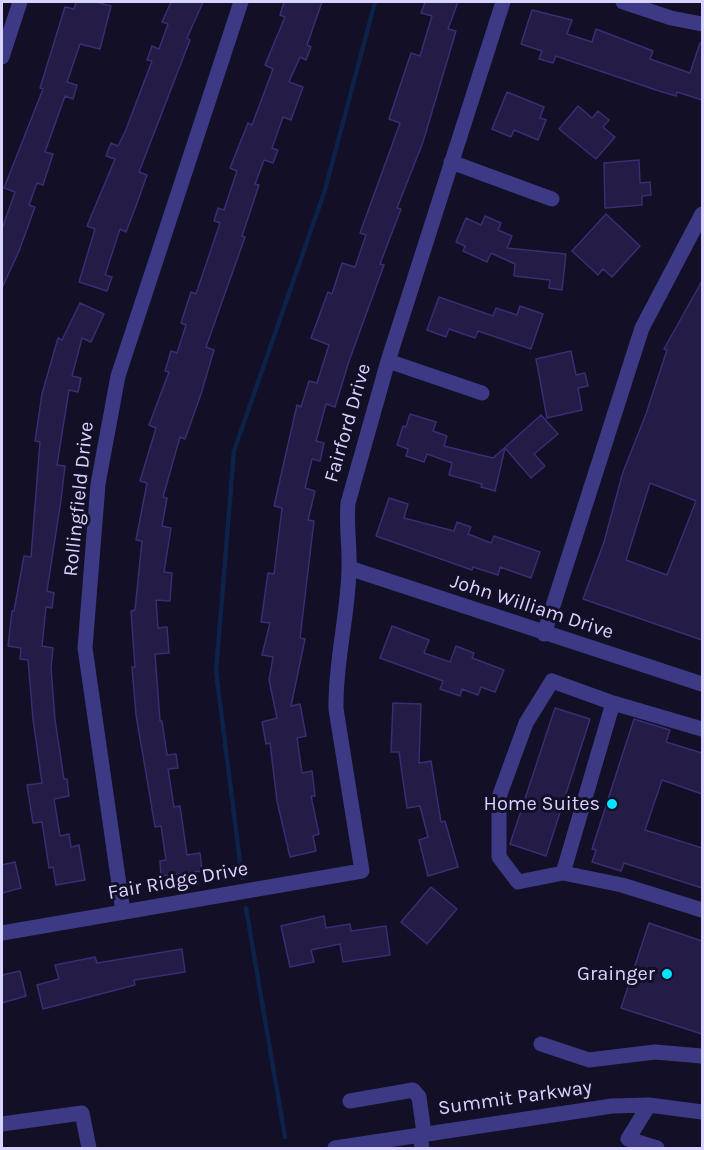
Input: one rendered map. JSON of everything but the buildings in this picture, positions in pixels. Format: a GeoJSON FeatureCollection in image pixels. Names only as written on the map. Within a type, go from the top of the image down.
{"type":"FeatureCollection","features":[{"type":"Feature","properties":{"kind":"street"},"geometry":{"type":"LineString","coordinates":[[2,57],[20,2]]}},
{"type":"Feature","properties":{"kind":"street","name":"Rollingfield Drive"},"geometry":{"type":"LineString","coordinates":[[123,912],[85,648],[98,484],[118,376],[241,2]]}},
{"type":"Feature","properties":{"kind":"street","name":"Fairford Drive"},"geometry":{"type":"LineString","coordinates":[[362,871],[336,709],[336,687],[349,568],[346,524],[348,504],[388,362],[503,2]]}},
{"type":"Feature","properties":{"kind":"street"},"geometry":{"type":"LineString","coordinates":[[623,2],[671,18],[702,24]]}},
{"type":"Feature","properties":{"kind":"street"},"geometry":{"type":"LineString","coordinates":[[451,162],[552,199]]}},
{"type":"Feature","properties":{"kind":"street"},"geometry":{"type":"LineString","coordinates":[[544,634],[642,328],[702,214]]}},
{"type":"Feature","properties":{"kind":"street"},"geometry":{"type":"LineString","coordinates":[[388,362],[482,393]]}},
{"type":"Feature","properties":{"kind":"street","name":"John William Drive"},"geometry":{"type":"LineString","coordinates":[[349,568],[544,634],[702,684]]}},
{"type":"Feature","properties":{"kind":"street"},"geometry":{"type":"LineString","coordinates":[[702,729],[614,703],[552,681],[526,723],[500,797],[499,857],[518,882],[563,873],[622,885],[702,910]]}},
{"type":"Feature","properties":{"kind":"street"},"geometry":{"type":"LineString","coordinates":[[563,873],[614,703]]}},
{"type":"Feature","properties":{"kind":"street","name":"Fair Ridge Drive"},"geometry":{"type":"LineString","coordinates":[[2,933],[362,871]]}},
{"type":"Feature","properties":{"kind":"street"},"geometry":{"type":"LineString","coordinates":[[541,1044],[590,1060],[655,1052],[702,1056]]}},
{"type":"Feature","properties":{"kind":"street"},"geometry":{"type":"LineString","coordinates":[[350,1101],[413,1090],[419,1098],[422,1138]]}},
{"type":"Feature","properties":{"kind":"street"},"geometry":{"type":"LineString","coordinates":[[649,1105],[628,1139],[657,1149]]}},
{"type":"Feature","properties":{"kind":"street","name":"Summit Parkway"},"geometry":{"type":"LineString","coordinates":[[335,1149],[422,1138],[575,1110],[649,1105],[702,1112]]}},
{"type":"Feature","properties":{"kind":"street"},"geometry":{"type":"LineString","coordinates":[[2,1124],[82,1113],[89,1149]]}},
{"type":"Feature","properties":{"kind":"waterway"},"geometry":{"type":"LineString","coordinates":[[242,878],[216,671],[234,451],[325,190],[375,2]]}},
{"type":"Feature","properties":{"kind":"waterway"},"geometry":{"type":"LineString","coordinates":[[246,908],[285,1137]]}},
{"type":"Feature","properties":{"kind":"place","name":"Home Suites"},"geometry":{"type":"Point","coordinates":[612,804]}},
{"type":"Feature","properties":{"kind":"place","name":"Grainger"},"geometry":{"type":"Point","coordinates":[667,974]}}]}
